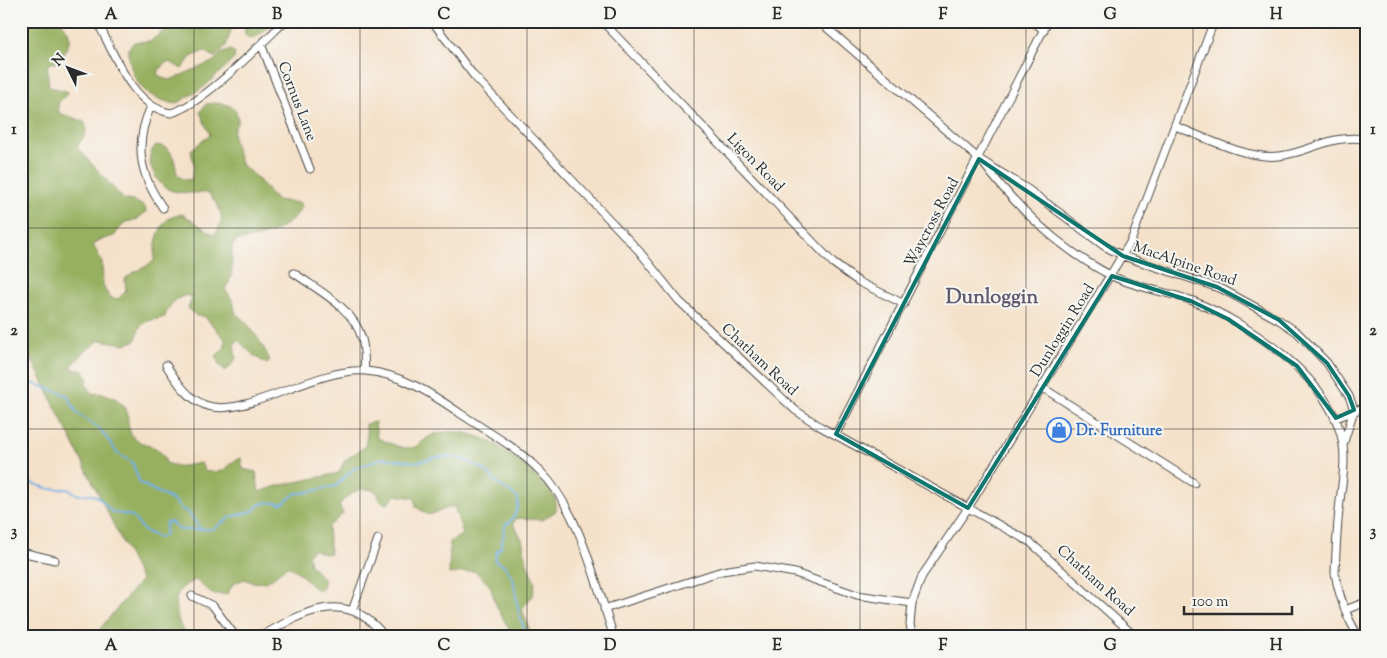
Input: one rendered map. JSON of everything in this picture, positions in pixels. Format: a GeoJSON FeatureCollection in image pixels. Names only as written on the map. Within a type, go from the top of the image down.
{"type":"FeatureCollection","features":[{"type":"Feature","properties":{"kind":"main road"},"geometry":{"type":"LineString","coordinates":[[21,24],[24,21]]}},
{"type":"Feature","properties":{"kind":"street"},"geometry":{"type":"LineString","coordinates":[[97,21],[126,76],[150,106],[171,113],[186,107],[217,83],[285,21]]}},
{"type":"Feature","properties":{"kind":"street","name":"Chatham Road"},"geometry":{"type":"LineString","coordinates":[[432,21],[474,76],[639,251],[677,299],[697,320],[795,410],[1022,537],[1044,552],[1136,637]]}},
{"type":"Feature","properties":{"kind":"street","name":"Ligon Road"},"geometry":{"type":"LineString","coordinates":[[602,21],[833,263],[859,282],[904,304]]}},
{"type":"Feature","properties":{"kind":"street","name":"MacAlpine Road"},"geometry":{"type":"LineString","coordinates":[[819,21],[979,159],[1029,190],[1075,226],[1123,256],[1217,286],[1297,332],[1327,364],[1350,396],[1354,410],[1343,445],[1335,573],[1338,592],[1359,637]]}},
{"type":"Feature","properties":{"kind":"street"},"geometry":{"type":"LineString","coordinates":[[1032,21],[1044,30]]}},
{"type":"Feature","properties":{"kind":"street","name":"Waycross Road"},"geometry":{"type":"LineString","coordinates":[[836,434],[979,159],[1048,21]]}},
{"type":"Feature","properties":{"kind":"street","name":"Dunloggin Road"},"geometry":{"type":"LineString","coordinates":[[913,637],[910,625],[912,603],[922,576],[968,508],[1123,256],[1175,126],[1214,21]]}},
{"type":"Feature","properties":{"kind":"street","name":"Cornus Lane"},"geometry":{"type":"LineString","coordinates":[[261,44],[310,169]]}},
{"type":"Feature","properties":{"kind":"street"},"geometry":{"type":"LineString","coordinates":[[150,106],[140,136],[140,152],[149,185],[163,208]]}},
{"type":"Feature","properties":{"kind":"street"},"geometry":{"type":"LineString","coordinates":[[1175,126],[1233,148],[1265,156],[1294,153],[1335,139],[1366,138]]}},
{"type":"Feature","properties":{"kind":"street","name":"MacAlpine Road"},"geometry":{"type":"LineString","coordinates":[[979,159],[996,181],[1042,227],[1092,264],[1112,276],[1208,308],[1263,341],[1308,378],[1336,418],[1343,445]]}},
{"type":"Feature","properties":{"kind":"street"},"geometry":{"type":"LineString","coordinates":[[294,273],[342,307],[352,317],[363,341],[365,371]]}},
{"type":"Feature","properties":{"kind":"street"},"geometry":{"type":"LineString","coordinates":[[166,365],[185,392],[205,405],[218,408],[244,405],[326,375],[365,371],[388,374],[421,389],[516,450],[542,473],[566,505],[575,523],[614,637]]}},
{"type":"Feature","properties":{"kind":"street"},"geometry":{"type":"LineString","coordinates":[[1042,388],[1194,483]]}},
{"type":"Feature","properties":{"kind":"street"},"geometry":{"type":"LineString","coordinates":[[1336,418],[1366,407]]}},
{"type":"Feature","properties":{"kind":"street"},"geometry":{"type":"LineString","coordinates":[[352,611],[378,540]]}},
{"type":"Feature","properties":{"kind":"street"},"geometry":{"type":"LineString","coordinates":[[21,552],[55,560]]}},
{"type":"Feature","properties":{"kind":"street"},"geometry":{"type":"LineString","coordinates":[[604,609],[722,571],[755,566],[796,573],[857,595],[912,603]]}},
{"type":"Feature","properties":{"kind":"street"},"geometry":{"type":"LineString","coordinates":[[192,596],[213,606],[236,637]]}},
{"type":"Feature","properties":{"kind":"street"},"geometry":{"type":"LineString","coordinates":[[1345,610],[1366,602]]}},
{"type":"Feature","properties":{"kind":"street"},"geometry":{"type":"LineString","coordinates":[[260,637],[310,610],[322,608],[352,611],[370,622],[385,637]]}},
{"type":"Feature","properties":{"kind":"highlighted area"},"geometry":{"type":"Polygon","coordinates":[[[979,159],[1123,256],[1217,287],[1279,320],[1327,363],[1349,396],[1354,410],[1336,418],[1297,366],[1228,319],[1191,301],[1112,276],[968,508],[836,434],[979,159]]]}},
{"type":"Feature","properties":{"kind":"green space"},"geometry":{"type":"Polygon","coordinates":[[[28,21],[61,21],[68,31],[70,39],[61,62],[51,63],[47,67],[49,87],[67,91],[68,93],[58,103],[59,113],[83,121],[86,131],[77,147],[124,200],[134,201],[145,207],[146,212],[136,220],[125,222],[114,236],[97,241],[93,245],[102,262],[103,286],[110,298],[118,299],[126,291],[125,279],[154,261],[159,232],[169,218],[182,214],[214,235],[221,224],[219,208],[208,193],[181,192],[167,188],[161,184],[156,176],[150,160],[151,153],[156,145],[162,146],[170,151],[177,174],[183,179],[191,180],[194,166],[191,150],[210,135],[200,112],[206,104],[228,105],[235,110],[238,121],[233,131],[233,137],[241,164],[258,179],[276,200],[300,203],[302,207],[290,222],[282,227],[265,235],[237,240],[232,246],[232,268],[230,279],[225,289],[233,301],[236,315],[256,335],[265,350],[270,361],[267,364],[254,356],[238,340],[234,345],[236,359],[226,371],[219,365],[216,356],[225,347],[225,339],[204,316],[196,316],[188,308],[192,299],[190,295],[181,297],[174,302],[168,308],[165,317],[150,320],[141,325],[135,341],[124,344],[100,340],[85,351],[70,368],[84,371],[88,378],[86,384],[93,394],[107,395],[124,405],[131,434],[137,441],[156,448],[164,456],[166,463],[179,466],[201,463],[205,472],[224,471],[231,463],[241,458],[243,469],[256,472],[259,492],[277,486],[339,473],[345,460],[365,447],[367,434],[365,424],[375,422],[377,438],[405,448],[413,448],[435,434],[450,432],[477,436],[503,449],[548,488],[556,501],[556,511],[542,520],[517,518],[513,523],[522,539],[527,563],[535,583],[533,595],[522,609],[532,637],[513,637],[496,605],[490,586],[475,571],[449,574],[450,542],[463,534],[454,506],[429,515],[416,507],[415,498],[396,495],[387,505],[380,500],[377,492],[361,489],[347,497],[339,505],[343,514],[328,527],[330,553],[324,554],[314,549],[308,554],[310,564],[323,579],[323,587],[318,590],[296,570],[287,566],[267,581],[257,583],[244,579],[233,584],[227,594],[212,594],[196,580],[187,584],[177,596],[176,612],[186,637],[93,637],[141,580],[21,338],[21,29],[28,21]]]}},
{"type":"Feature","properties":{"kind":"green space"},"geometry":{"type":"Polygon","coordinates":[[[163,21],[234,21],[226,46],[215,57],[204,51],[191,57],[182,69],[170,62],[164,63],[157,74],[164,79],[170,80],[214,61],[220,54],[231,50],[235,53],[234,59],[204,87],[176,104],[155,97],[141,86],[132,71],[128,49],[134,42],[151,41],[164,30],[163,21]]]}},
{"type":"Feature","properties":{"kind":"green space"},"geometry":{"type":"Polygon","coordinates":[[[251,21],[275,21],[262,33],[250,39],[244,34],[246,25],[251,21]]]}},
{"type":"Feature","properties":{"kind":"waterway"},"geometry":{"type":"LineString","coordinates":[[21,376],[35,384],[67,395],[77,413],[100,429],[118,454],[132,462],[140,483],[174,501],[181,509],[188,512],[201,530]]}},
{"type":"Feature","properties":{"kind":"waterway"},"geometry":{"type":"LineString","coordinates":[[21,480],[50,489],[67,489],[79,495],[89,494],[98,497],[112,512],[132,516],[144,531],[160,538],[165,535],[166,522],[171,522],[178,529],[182,530],[213,529],[231,517],[253,511],[263,503],[282,504],[296,493],[336,486],[353,469],[383,458],[417,462],[437,457],[451,457],[464,460],[485,470],[498,484],[518,498],[517,510],[505,526],[501,548],[497,550],[495,561],[504,565],[513,578],[519,614],[527,637]]}},
{"type":"Feature","properties":{"kind":"place","name":"Dr. Furniture"},"geometry":{"type":"Point","coordinates":[1059,430]}},
{"type":"Feature","properties":{"kind":"district","name":"Dunloggin"},"geometry":{"type":"Point","coordinates":[992,296]}}]}
